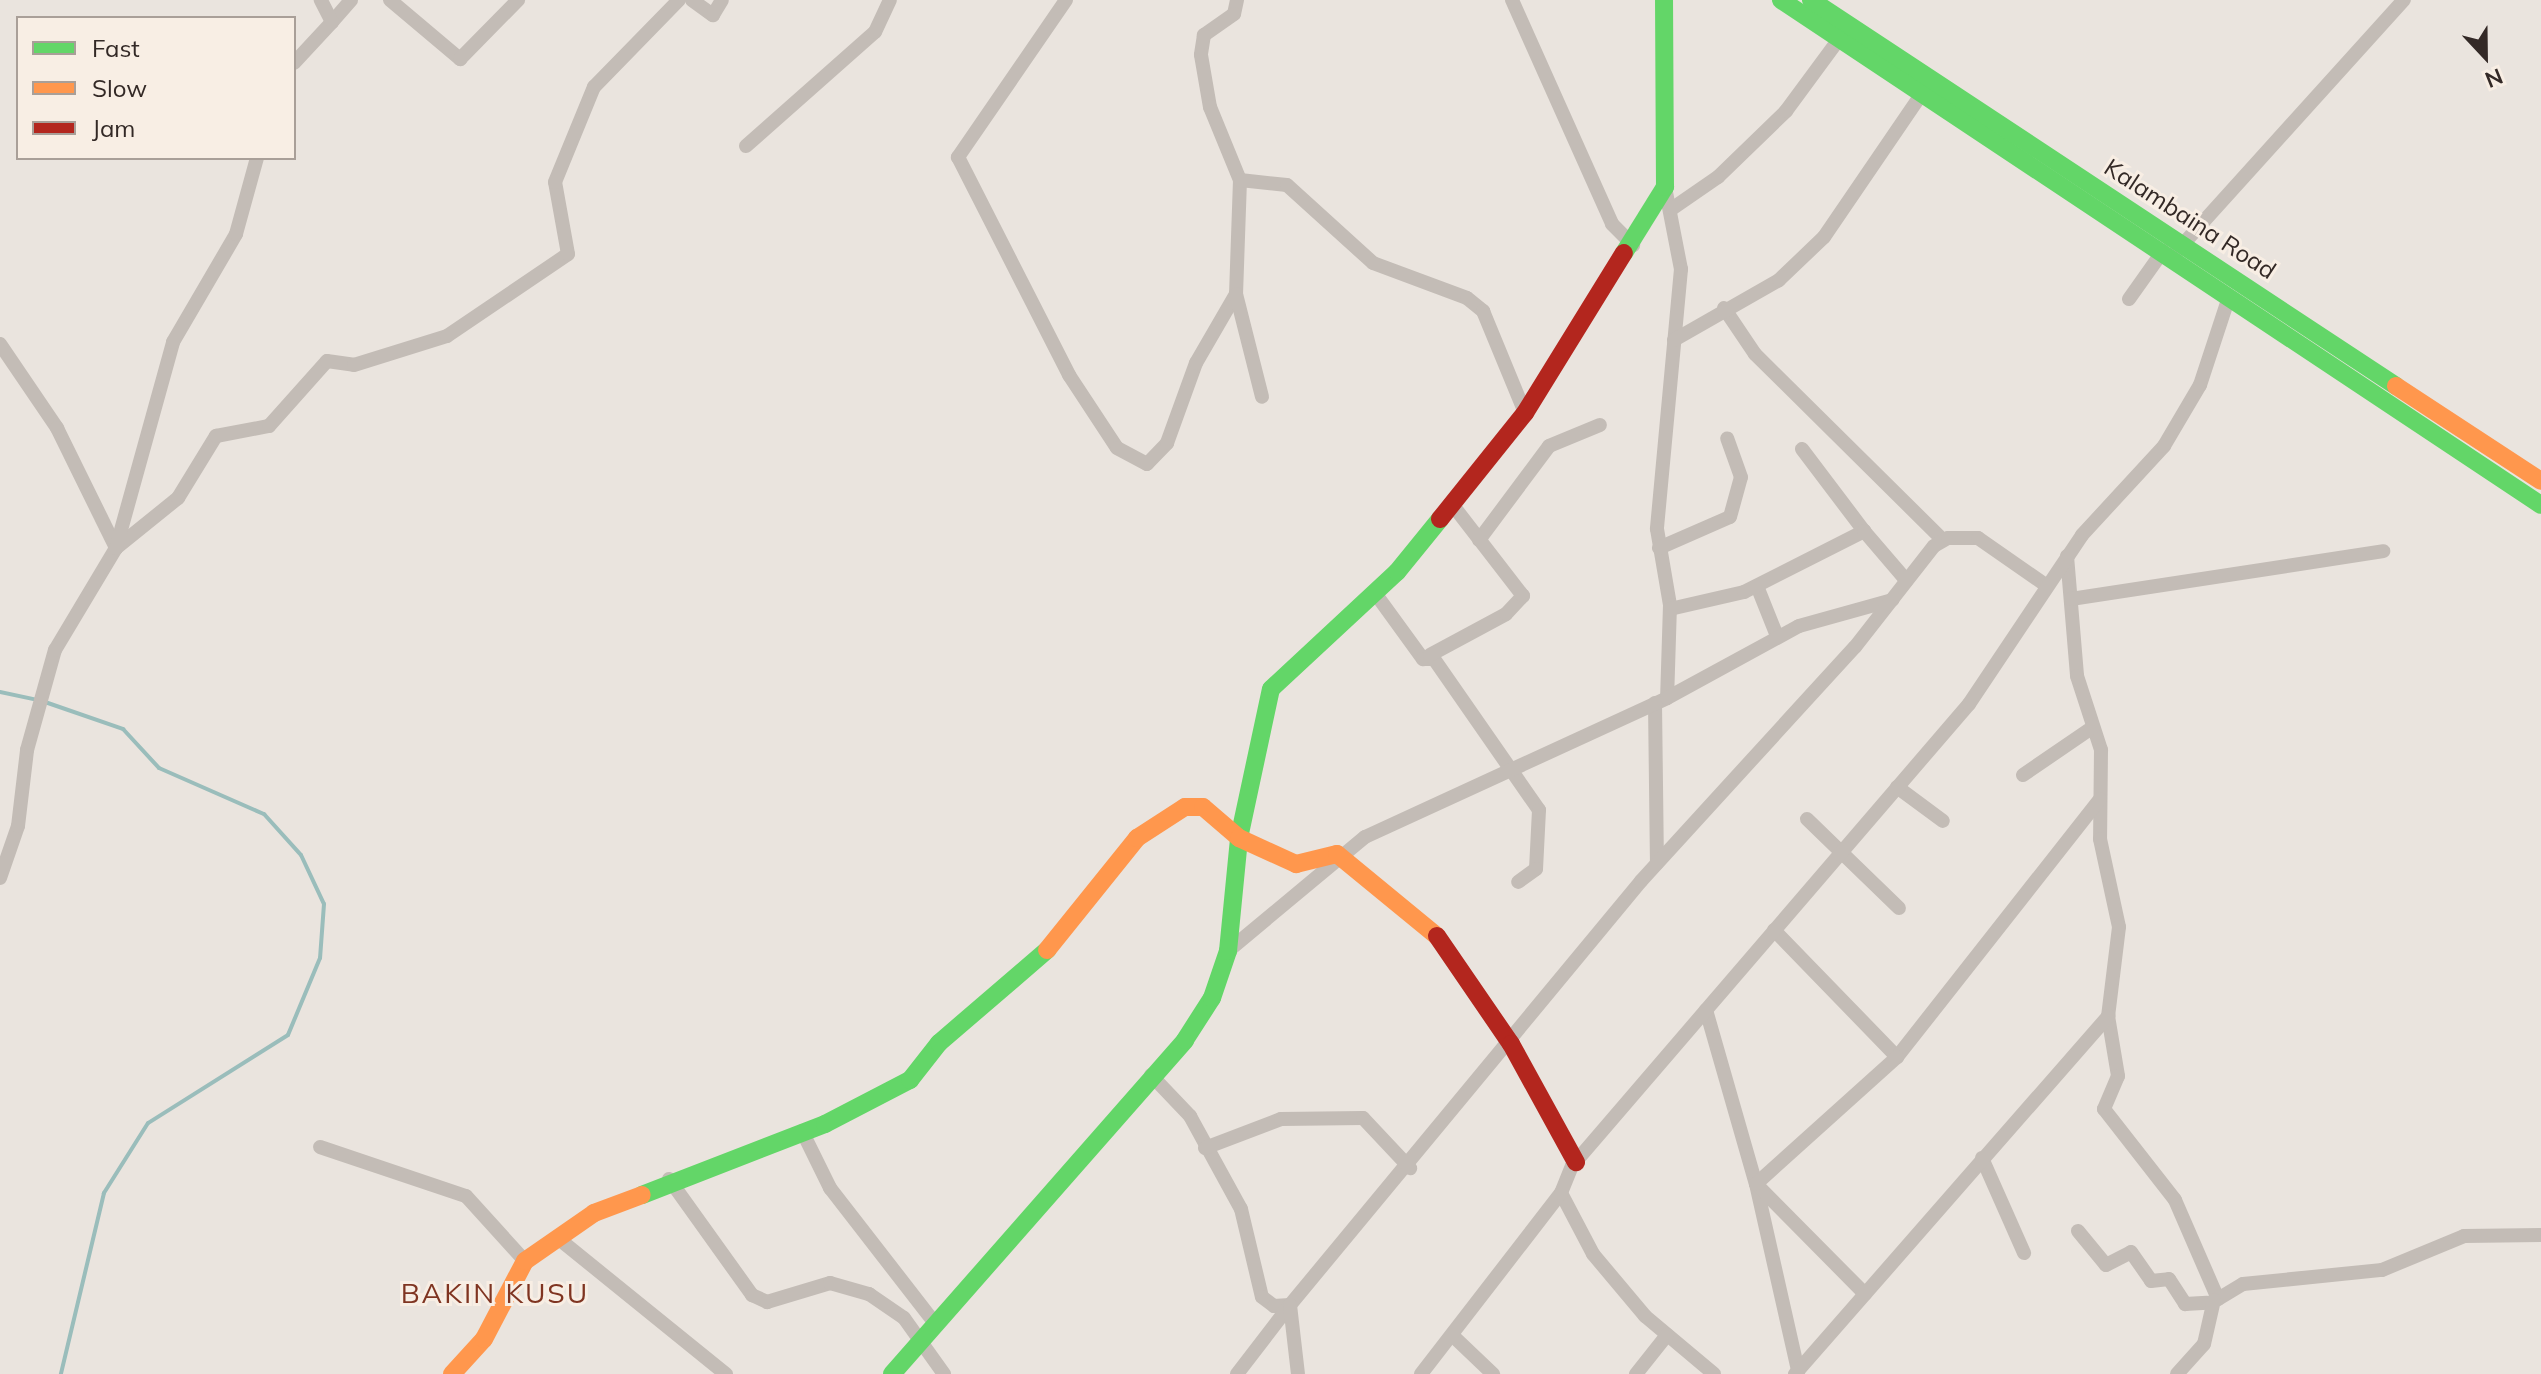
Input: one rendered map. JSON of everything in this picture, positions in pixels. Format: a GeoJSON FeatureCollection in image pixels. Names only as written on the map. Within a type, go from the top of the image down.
{"type":"FeatureCollection","features":[{"type":"Feature","properties":{"kind":"street"},"geometry":{"type":"LineString","coordinates":[[321,0],[332,22]]}},
{"type":"Feature","properties":{"kind":"street"},"geometry":{"type":"LineString","coordinates":[[296,61],[351,0]]}},
{"type":"Feature","properties":{"kind":"street"},"geometry":{"type":"LineString","coordinates":[[390,0],[460,59],[518,0]]}},
{"type":"Feature","properties":{"kind":"street"},"geometry":{"type":"LineString","coordinates":[[116,548],[178,498],[216,436],[269,426],[327,361],[354,365],[447,336],[568,254],[555,182],[594,87],[679,0]]}},
{"type":"Feature","properties":{"kind":"street"},"geometry":{"type":"LineString","coordinates":[[692,0],[713,15],[722,0]]}},
{"type":"Feature","properties":{"kind":"street"},"geometry":{"type":"LineString","coordinates":[[746,146],[875,32],[890,0]]}},
{"type":"Feature","properties":{"kind":"street"},"geometry":{"type":"LineString","coordinates":[[1066,0],[958,157],[1069,375],[1117,448],[1147,464],[1167,443],[1196,363],[1236,294]]}},
{"type":"Feature","properties":{"kind":"street"},"geometry":{"type":"LineString","coordinates":[[1237,0],[1234,14],[1204,35],[1201,55],[1210,107],[1240,180],[1236,294],[1262,397]]}},
{"type":"Feature","properties":{"kind":"street"},"geometry":{"type":"LineString","coordinates":[[1512,0],[1612,224],[1633,245]]}},
{"type":"Feature","properties":{"kind":"street"},"geometry":{"type":"LineString","coordinates":[[1657,863],[1661,701],[1670,609],[1659,548],[1681,269],[1673,208],[1665,187],[1664,0]]}},
{"type":"Feature","properties":{"kind":"street"},"geometry":{"type":"LineString","coordinates":[[1781,0],[2173,250],[2229,297],[2541,505]]}},
{"type":"Feature","properties":{"kind":"street","name":"Kalambaina Road"},"geometry":{"type":"LineString","coordinates":[[1811,0],[2173,250],[2541,481]]}},
{"type":"Feature","properties":{"kind":"street"},"geometry":{"type":"LineString","coordinates":[[2129,299],[2404,0]]}},
{"type":"Feature","properties":{"kind":"street"},"geometry":{"type":"LineString","coordinates":[[1673,208],[1775,122],[1839,39]]}},
{"type":"Feature","properties":{"kind":"street"},"geometry":{"type":"LineString","coordinates":[[1674,340],[1724,308],[1779,280],[1824,237],[1923,92]]}},
{"type":"Feature","properties":{"kind":"street"},"geometry":{"type":"LineString","coordinates":[[0,878],[18,826],[27,750],[55,650],[116,548],[173,342],[236,234],[256,160]]}},
{"type":"Feature","properties":{"kind":"street"},"geometry":{"type":"LineString","coordinates":[[1240,180],[1287,185],[1373,263],[1467,298],[1483,311],[1525,413]]}},
{"type":"Feature","properties":{"kind":"street"},"geometry":{"type":"LineString","coordinates":[[892,1374],[933,1321],[1201,1018],[1228,951],[1239,838],[1259,719],[1271,689],[1375,593],[1525,413],[1633,245],[1665,187]]}},
{"type":"Feature","properties":{"kind":"street"},"geometry":{"type":"LineString","coordinates":[[1421,1374],[1561,1193],[1576,1162],[1969,704],[2067,556],[2183,416],[2229,297]]}},
{"type":"Feature","properties":{"kind":"street"},"geometry":{"type":"LineString","coordinates":[[1724,308],[1755,354],[1943,540]]}},
{"type":"Feature","properties":{"kind":"street"},"geometry":{"type":"LineString","coordinates":[[0,344],[57,428],[116,548]]}},
{"type":"Feature","properties":{"kind":"street"},"geometry":{"type":"LineString","coordinates":[[1479,540],[1549,446],[1600,425]]}},
{"type":"Feature","properties":{"kind":"street"},"geometry":{"type":"LineString","coordinates":[[1659,548],[1730,517],[1741,477],[1727,438]]}},
{"type":"Feature","properties":{"kind":"street"},"geometry":{"type":"LineString","coordinates":[[1802,449],[1864,531],[1906,580]]}},
{"type":"Feature","properties":{"kind":"street"},"geometry":{"type":"LineString","coordinates":[[1375,593],[1423,659],[1506,614],[1523,596],[1451,503]]}},
{"type":"Feature","properties":{"kind":"street"},"geometry":{"type":"LineString","coordinates":[[1670,609],[1757,586],[1864,531]]}},
{"type":"Feature","properties":{"kind":"street"},"geometry":{"type":"LineString","coordinates":[[1237,1374],[1290,1305],[1410,1168],[1657,863],[1943,540],[1978,538],[2047,586]]}},
{"type":"Feature","properties":{"kind":"street"},"geometry":{"type":"LineString","coordinates":[[2071,599],[2383,551]]}},
{"type":"Feature","properties":{"kind":"street"},"geometry":{"type":"LineString","coordinates":[[2067,556],[2077,676],[2093,727],[2100,799],[2100,839],[2119,927],[2108,1016],[2118,1076],[2104,1109],[2175,1200],[2212,1301],[2204,1344],[2177,1374]]}},
{"type":"Feature","properties":{"kind":"street"},"geometry":{"type":"LineString","coordinates":[[1757,586],[1777,636]]}},
{"type":"Feature","properties":{"kind":"street"},"geometry":{"type":"LineString","coordinates":[[452,1374],[484,1339],[525,1261],[594,1213],[669,1179],[802,1131],[910,1080],[939,1043],[1032,969],[1137,838],[1162,820],[1203,807],[1239,838],[1296,864],[1337,854],[1509,767],[1661,701],[1777,636],[1892,600]]}},
{"type":"Feature","properties":{"kind":"street"},"geometry":{"type":"LineString","coordinates":[[1430,655],[1539,810],[1536,869],[1518,882]]}},
{"type":"Feature","properties":{"kind":"street"},"geometry":{"type":"LineString","coordinates":[[2023,775],[2093,727]]}},
{"type":"Feature","properties":{"kind":"street"},"geometry":{"type":"LineString","coordinates":[[1897,787],[1943,821]]}},
{"type":"Feature","properties":{"kind":"street"},"geometry":{"type":"LineString","coordinates":[[1756,1184],[1897,1057],[2100,799]]}},
{"type":"Feature","properties":{"kind":"street"},"geometry":{"type":"LineString","coordinates":[[1807,819],[1899,908]]}},
{"type":"Feature","properties":{"kind":"street"},"geometry":{"type":"LineString","coordinates":[[1228,951],[1337,854]]}},
{"type":"Feature","properties":{"kind":"street"},"geometry":{"type":"LineString","coordinates":[[1337,854],[1430,925],[1511,1044],[1576,1162]]}},
{"type":"Feature","properties":{"kind":"street"},"geometry":{"type":"LineString","coordinates":[[1774,930],[1897,1057]]}},
{"type":"Feature","properties":{"kind":"street"},"geometry":{"type":"LineString","coordinates":[[1706,1010],[1756,1184],[1797,1372]]}},
{"type":"Feature","properties":{"kind":"street"},"geometry":{"type":"LineString","coordinates":[[1797,1372],[2108,1016]]}},
{"type":"Feature","properties":{"kind":"street"},"geometry":{"type":"LineString","coordinates":[[1151,1075],[1190,1116],[1241,1209],[1262,1297],[1274,1306],[1290,1305]]}},
{"type":"Feature","properties":{"kind":"street"},"geometry":{"type":"LineString","coordinates":[[1205,1148],[1281,1119],[1363,1118],[1410,1168]]}},
{"type":"Feature","properties":{"kind":"street"},"geometry":{"type":"LineString","coordinates":[[802,1131],[830,1188],[933,1321]]}},
{"type":"Feature","properties":{"kind":"street"},"geometry":{"type":"LineString","coordinates":[[320,1147],[466,1196],[525,1261]]}},
{"type":"Feature","properties":{"kind":"street"},"geometry":{"type":"LineString","coordinates":[[1982,1158],[2024,1253]]}},
{"type":"Feature","properties":{"kind":"street"},"geometry":{"type":"LineString","coordinates":[[669,1179],[752,1295],[767,1302],[830,1283],[884,1300],[920,1337],[944,1374]]}},
{"type":"Feature","properties":{"kind":"street"},"geometry":{"type":"LineString","coordinates":[[1756,1184],[1865,1294]]}},
{"type":"Feature","properties":{"kind":"street"},"geometry":{"type":"LineString","coordinates":[[1561,1193],[1593,1254],[1667,1335],[1714,1374]]}},
{"type":"Feature","properties":{"kind":"street"},"geometry":{"type":"LineString","coordinates":[[2078,1231],[2106,1265],[2131,1252],[2151,1281],[2169,1279],[2185,1304],[2212,1301],[2243,1284],[2382,1270],[2464,1236],[2541,1235]]}},
{"type":"Feature","properties":{"kind":"street"},"geometry":{"type":"LineString","coordinates":[[559,1239],[726,1374]]}},
{"type":"Feature","properties":{"kind":"street"},"geometry":{"type":"LineString","coordinates":[[1290,1305],[1298,1374]]}},
{"type":"Feature","properties":{"kind":"street"},"geometry":{"type":"LineString","coordinates":[[1452,1335],[1493,1374]]}},
{"type":"Feature","properties":{"kind":"street"},"geometry":{"type":"LineString","coordinates":[[1636,1374],[1667,1335]]}},
{"type":"Feature","properties":{"kind":"waterway"},"geometry":{"type":"LineString","coordinates":[[0,692],[37,700]]}},
{"type":"Feature","properties":{"kind":"waterway"},"geometry":{"type":"LineString","coordinates":[[45,702],[123,729],[159,768],[264,814],[301,855],[324,904],[320,958],[288,1035],[148,1123],[104,1193],[61,1374]]}},
{"type":"Feature","properties":{"kind":"traffic: fast"},"geometry":{"type":"LineString","coordinates":[[1624,253],[1665,187],[1664,0]]}},
{"type":"Feature","properties":{"kind":"traffic: fast"},"geometry":{"type":"LineString","coordinates":[[1781,0],[2541,505]]}},
{"type":"Feature","properties":{"kind":"traffic: fast"},"geometry":{"type":"LineString","coordinates":[[1811,0],[2396,386]]}},
{"type":"Feature","properties":{"kind":"traffic: fast"},"geometry":{"type":"LineString","coordinates":[[892,1374],[1185,1040],[1212,998],[1228,951],[1239,838],[1271,689],[1397,572],[1440,519]]}},
{"type":"Feature","properties":{"kind":"traffic: fast"},"geometry":{"type":"LineString","coordinates":[[642,1195],[825,1124],[910,1080],[939,1043],[1047,950]]}},
{"type":"Feature","properties":{"kind":"traffic: slow"},"geometry":{"type":"LineString","coordinates":[[2396,386],[2541,481]]}},
{"type":"Feature","properties":{"kind":"traffic: slow"},"geometry":{"type":"LineString","coordinates":[[1047,950],[1137,838],[1185,807],[1203,807],[1239,838],[1296,864],[1337,854],[1437,936]]}},
{"type":"Feature","properties":{"kind":"traffic: slow"},"geometry":{"type":"LineString","coordinates":[[452,1374],[484,1339],[525,1261],[594,1213],[642,1195]]}},
{"type":"Feature","properties":{"kind":"traffic: jam"},"geometry":{"type":"LineString","coordinates":[[1440,519],[1525,413],[1624,253]]}},
{"type":"Feature","properties":{"kind":"traffic: jam"},"geometry":{"type":"LineString","coordinates":[[1437,936],[1511,1044],[1576,1162]]}},
{"type":"Feature","properties":{"kind":"district","name":"BAKIN KUSU"},"geometry":{"type":"Point","coordinates":[495,1293]}}]}
